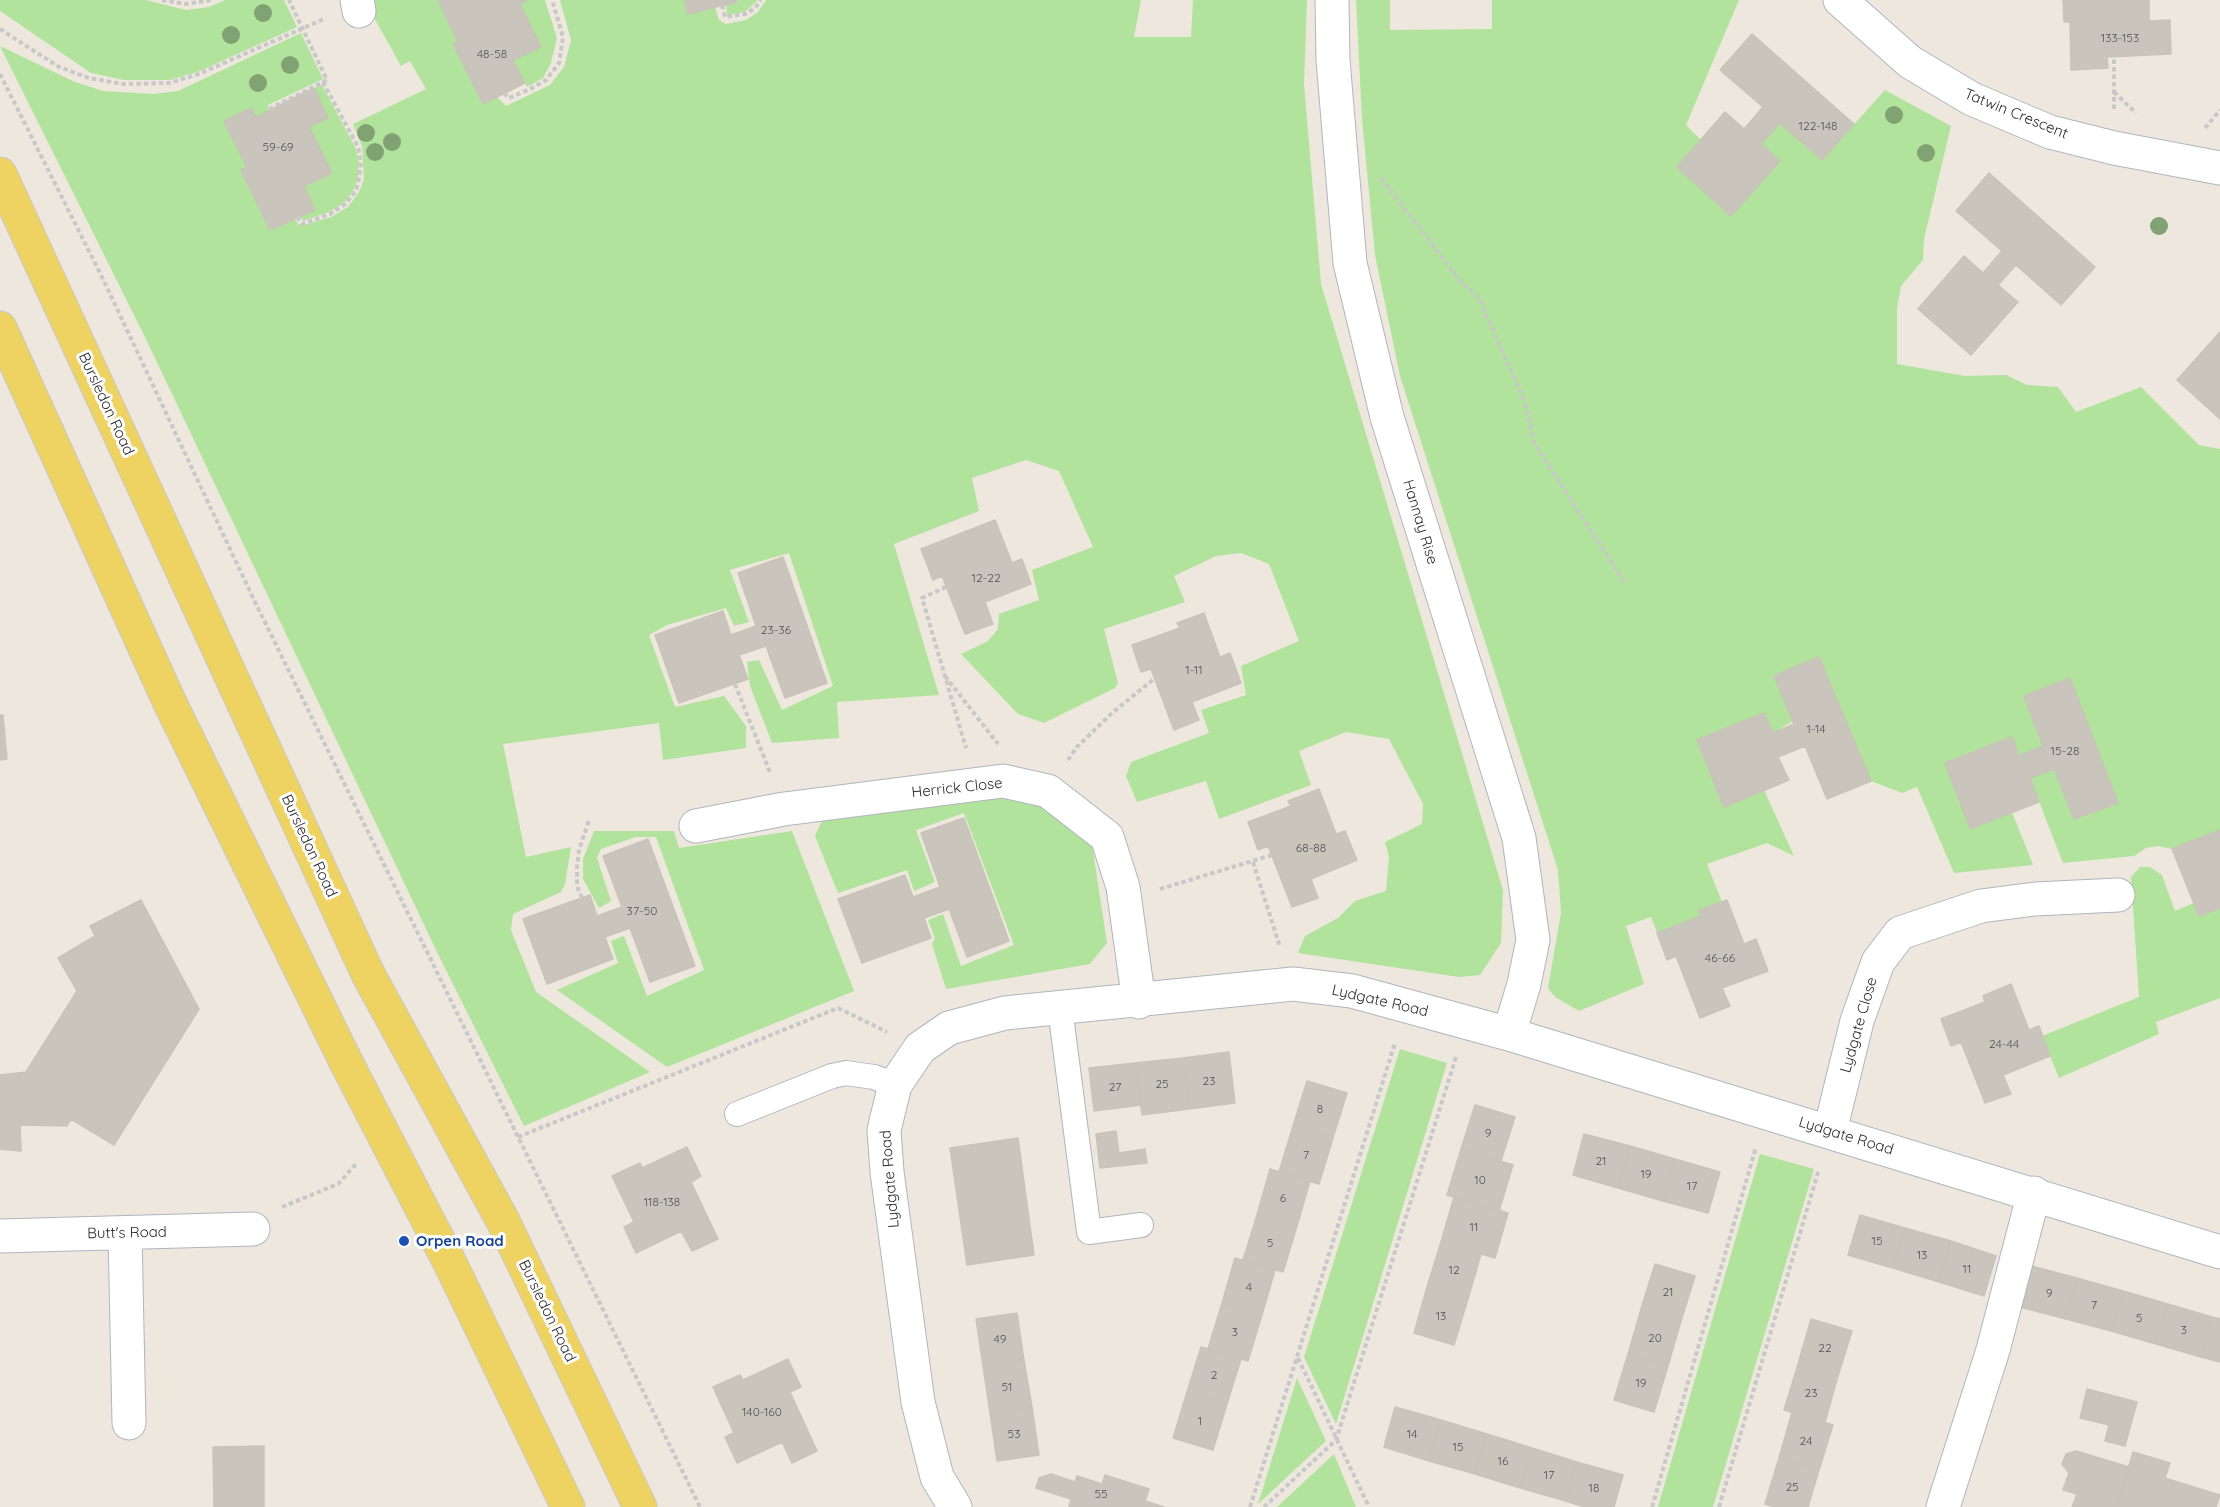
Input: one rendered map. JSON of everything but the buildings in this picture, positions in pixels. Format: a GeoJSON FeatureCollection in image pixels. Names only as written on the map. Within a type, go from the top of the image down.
{"type":"FeatureCollection","features":[{"type":"Feature","properties":{"kind":"main road","name":"Bursledon Road"},"geometry":{"type":"LineString","coordinates":[[0,174],[368,974],[504,1223],[640,1507]]}},
{"type":"Feature","properties":{"kind":"main road"},"geometry":{"type":"LineString","coordinates":[[0,328],[169,701],[383,1134],[450,1263],[568,1507]]}},
{"type":"Feature","properties":{"kind":"street","name":"Hannay Rise"},"geometry":{"type":"LineString","coordinates":[[1332,0],[1332,60],[1350,263],[1387,417],[1519,838],[1533,940],[1524,984],[1509,1034]]}},
{"type":"Feature","properties":{"kind":"street","name":"Tatwin Crescent"},"geometry":{"type":"LineString","coordinates":[[1840,0],[1910,62],[1972,99],[2050,132],[2114,148],[2220,168]]}},
{"type":"Feature","properties":{"kind":"street","name":"Herrick Close"},"geometry":{"type":"LineString","coordinates":[[696,826],[784,809],[1003,781],[1040,789],[1107,837],[1125,900],[1139,1002]]}},
{"type":"Feature","properties":{"kind":"street","name":"Lydgate Close"},"geometry":{"type":"LineString","coordinates":[[1830,1131],[1857,1021],[1878,962],[1900,933],[1981,906],[2035,899],[2118,895]]}},
{"type":"Feature","properties":{"kind":"street","name":"Lydgate Road"},"geometry":{"type":"LineString","coordinates":[[955,1507],[937,1477],[918,1402],[884,1130],[895,1085],[920,1048],[949,1028],[1005,1013],[1139,1002],[1293,984],[1353,992],[1509,1034],[2220,1251]]}},
{"type":"Feature","properties":{"kind":"street"},"geometry":{"type":"LineString","coordinates":[[1943,1507],[1993,1350],[2034,1193]]}},
{"type":"Feature","properties":{"kind":"street","name":"Butt's Road"},"geometry":{"type":"LineString","coordinates":[[0,1236],[253,1229]]}},
{"type":"Feature","properties":{"kind":"street"},"geometry":{"type":"LineString","coordinates":[[125,1233],[129,1423]]}},
{"type":"Feature","properties":{"kind":"lane"},"geometry":{"type":"LineString","coordinates":[[1060,1008],[1089,1232],[1141,1225]]}},
{"type":"Feature","properties":{"kind":"lane"},"geometry":{"type":"LineString","coordinates":[[737,1114],[832,1076],[846,1073],[873,1077],[895,1085]]}},
{"type":"Feature","properties":{"kind":"path"},"geometry":{"type":"LineString","coordinates":[[162,0],[185,4],[213,0]]}},
{"type":"Feature","properties":{"kind":"path"},"geometry":{"type":"LineString","coordinates":[[272,110],[271,108],[327,80],[289,0]]}},
{"type":"Feature","properties":{"kind":"path"},"geometry":{"type":"LineString","coordinates":[[504,93],[509,98],[530,89],[546,80],[560,63],[563,37],[552,0]]}},
{"type":"Feature","properties":{"kind":"path"},"geometry":{"type":"LineString","coordinates":[[722,4],[725,17],[745,14],[755,8],[761,0]]}},
{"type":"Feature","properties":{"kind":"path"},"geometry":{"type":"LineString","coordinates":[[0,29],[59,67],[88,78],[123,84],[169,83],[199,74],[358,6]]}},
{"type":"Feature","properties":{"kind":"path"},"geometry":{"type":"LineString","coordinates":[[2114,57],[2114,92]]}},
{"type":"Feature","properties":{"kind":"path"},"geometry":{"type":"LineString","coordinates":[[0,74],[103,279],[254,600],[700,1507]]}},
{"type":"Feature","properties":{"kind":"path"},"geometry":{"type":"LineString","coordinates":[[297,217],[302,224],[338,209],[356,191],[359,178],[361,162],[358,147],[322,82]]}},
{"type":"Feature","properties":{"kind":"path"},"geometry":{"type":"LineString","coordinates":[[1373,169],[1461,282],[1478,297],[1524,402],[1534,443],[1624,582]]}},
{"type":"Feature","properties":{"kind":"path"},"geometry":{"type":"LineString","coordinates":[[946,587],[922,598],[976,784]]}},
{"type":"Feature","properties":{"kind":"path"},"geometry":{"type":"LineString","coordinates":[[943,674],[1040,789],[1077,747],[1155,678]]}},
{"type":"Feature","properties":{"kind":"path"},"geometry":{"type":"LineString","coordinates":[[735,684],[784,809]]}},
{"type":"Feature","properties":{"kind":"path"},"geometry":{"type":"LineString","coordinates":[[582,898],[577,886],[578,858],[589,820]]}},
{"type":"Feature","properties":{"kind":"path"},"geometry":{"type":"LineString","coordinates":[[1125,900],[1272,855]]}},
{"type":"Feature","properties":{"kind":"path"},"geometry":{"type":"LineString","coordinates":[[1253,862],[1293,984]]}},
{"type":"Feature","properties":{"kind":"path"},"geometry":{"type":"LineString","coordinates":[[1250,1507],[1407,1005]]}},
{"type":"Feature","properties":{"kind":"path"},"geometry":{"type":"LineString","coordinates":[[518,1137],[838,1008],[920,1048]]}},
{"type":"Feature","properties":{"kind":"path"},"geometry":{"type":"LineString","coordinates":[[1264,1507],[1336,1440],[1467,1022]]}},
{"type":"Feature","properties":{"kind":"path"},"geometry":{"type":"LineString","coordinates":[[1652,1507],[1767,1112]]}},
{"type":"Feature","properties":{"kind":"path"},"geometry":{"type":"LineString","coordinates":[[1719,1507],[1830,1131]]}},
{"type":"Feature","properties":{"kind":"path"},"geometry":{"type":"LineString","coordinates":[[253,1229],[274,1210],[338,1184],[383,1134]]}},
{"type":"Feature","properties":{"kind":"path"},"geometry":{"type":"LineString","coordinates":[[1298,1358],[1369,1507]]}},
{"type":"Feature","properties":{"kind":"green space"},"geometry":{"type":"Polygon","coordinates":[[[0,0],[146,0],[186,10],[209,7],[225,0],[284,0],[297,27],[200,71],[170,80],[124,80],[91,73],[0,11],[0,0]]]}},
{"type":"Feature","properties":{"kind":"green space"},"geometry":{"type":"Polygon","coordinates":[[[369,0],[438,0],[458,42],[453,45],[483,104],[497,97],[506,106],[550,85],[564,67],[571,40],[560,0],[684,0],[688,14],[715,7],[719,20],[726,24],[746,20],[758,12],[766,0],[1141,0],[1134,37],[1191,37],[1193,0],[1307,0],[1304,84],[1321,284],[1503,890],[1501,943],[1480,975],[1459,977],[1298,953],[1305,936],[1338,918],[1355,901],[1386,891],[1389,857],[1385,842],[1422,824],[1423,804],[1389,739],[1346,732],[1299,751],[1311,785],[1219,819],[1206,781],[1137,802],[1126,776],[1131,762],[1209,733],[1201,710],[1246,695],[1241,666],[1299,641],[1269,564],[1241,553],[1216,556],[1174,576],[1185,602],[1104,629],[1118,683],[1115,688],[1044,723],[1018,714],[961,654],[988,641],[998,629],[999,614],[1039,600],[1032,570],[1093,547],[1059,471],[1026,460],[972,478],[979,511],[894,544],[939,695],[837,702],[839,738],[772,743],[750,686],[747,662],[759,660],[782,710],[833,686],[789,553],[730,570],[749,622],[734,626],[726,608],[667,625],[649,635],[675,707],[724,696],[746,726],[746,748],[663,760],[659,723],[503,744],[526,857],[571,847],[565,884],[561,892],[513,914],[511,930],[536,992],[650,1072],[524,1126],[438,954],[144,335],[0,46],[75,82],[103,91],[154,94],[178,91],[301,33],[323,79],[268,105],[269,111],[256,117],[251,108],[224,121],[247,167],[241,170],[270,230],[294,219],[301,226],[331,217],[348,207],[359,192],[364,179],[362,146],[353,124],[426,89],[410,61],[401,66],[367,5],[369,0]]]}},
{"type":"Feature","properties":{"kind":"green space"},"geometry":{"type":"Polygon","coordinates":[[[528,0],[545,0],[557,38],[551,63],[543,78],[527,87],[513,60],[540,47],[520,4],[528,0]]]}},
{"type":"Feature","properties":{"kind":"green space"},"geometry":{"type":"Polygon","coordinates":[[[736,0],[758,0],[745,12],[727,15],[726,4],[736,0]]]}},
{"type":"Feature","properties":{"kind":"green space"},"geometry":{"type":"Polygon","coordinates":[[[1356,0],[1390,0],[1390,30],[1492,29],[1492,0],[1739,0],[1686,125],[1701,140],[1677,167],[1731,215],[1780,161],[1761,144],[1780,123],[1822,160],[1885,90],[1951,126],[1924,239],[1923,260],[1901,286],[1897,308],[1897,364],[1965,376],[2006,375],[2027,385],[2058,387],[2076,412],[2141,387],[2199,445],[2220,449],[2220,830],[2172,849],[2158,846],[2146,848],[2134,856],[2063,863],[2030,778],[2054,769],[2074,819],[2118,802],[2070,679],[2043,746],[2019,756],[2011,737],[1945,763],[1970,829],[2012,812],[2033,865],[1954,873],[1917,787],[1902,793],[1871,781],[1819,657],[1774,676],[1793,721],[1773,733],[1764,713],[1697,741],[1724,806],[1764,790],[1794,856],[1767,843],[1707,864],[1722,902],[1699,910],[1701,916],[1657,933],[1651,917],[1626,926],[1644,984],[1579,1011],[1555,997],[1548,988],[1561,913],[1558,870],[1400,376],[1375,255],[1362,119],[1356,0]]]}},
{"type":"Feature","properties":{"kind":"green space"},"geometry":{"type":"Polygon","coordinates":[[[322,85],[356,149],[359,163],[358,178],[353,191],[344,203],[329,212],[303,221],[300,216],[315,210],[304,186],[332,173],[309,127],[328,118],[314,88],[322,85]]]}},
{"type":"Feature","properties":{"kind":"green space"},"geometry":{"type":"Polygon","coordinates":[[[1001,789],[1045,798],[1091,838],[1107,943],[1090,964],[946,989],[932,944],[935,938],[928,920],[943,914],[961,966],[1014,945],[964,813],[916,830],[935,882],[914,891],[907,870],[838,893],[815,836],[824,816],[1001,789]]]}},
{"type":"Feature","properties":{"kind":"green space"},"geometry":{"type":"Polygon","coordinates":[[[594,831],[674,831],[679,848],[792,831],[854,991],[667,1067],[557,990],[618,963],[611,941],[624,936],[647,996],[704,970],[656,837],[636,837],[601,849],[597,858],[611,901],[599,908],[583,879],[583,859],[594,831]]]}},
{"type":"Feature","properties":{"kind":"green space"},"geometry":{"type":"Polygon","coordinates":[[[2140,867],[2150,867],[2162,875],[2175,911],[2194,903],[2199,916],[2220,908],[2220,998],[2156,1022],[2159,1034],[2059,1078],[2042,1036],[2139,997],[2131,877],[2140,867]]]}},
{"type":"Feature","properties":{"kind":"green space"},"geometry":{"type":"Polygon","coordinates":[[[1400,1049],[1447,1063],[1336,1424],[1304,1357],[1400,1049]]]}},
{"type":"Feature","properties":{"kind":"green space"},"geometry":{"type":"Polygon","coordinates":[[[1760,1154],[1814,1169],[1713,1507],[1658,1507],[1760,1154]]]}},
{"type":"Feature","properties":{"kind":"green space"},"geometry":{"type":"Polygon","coordinates":[[[1297,1378],[1326,1441],[1258,1504],[1297,1378]]]}},
{"type":"Feature","properties":{"kind":"green space"},"geometry":{"type":"Polygon","coordinates":[[[1334,1454],[1356,1507],[1277,1507],[1306,1480],[1334,1454]]]}},
{"type":"Feature","properties":{"kind":"place","name":"Orpen Road"},"geometry":{"type":"Point","coordinates":[404,1241]}}]}
